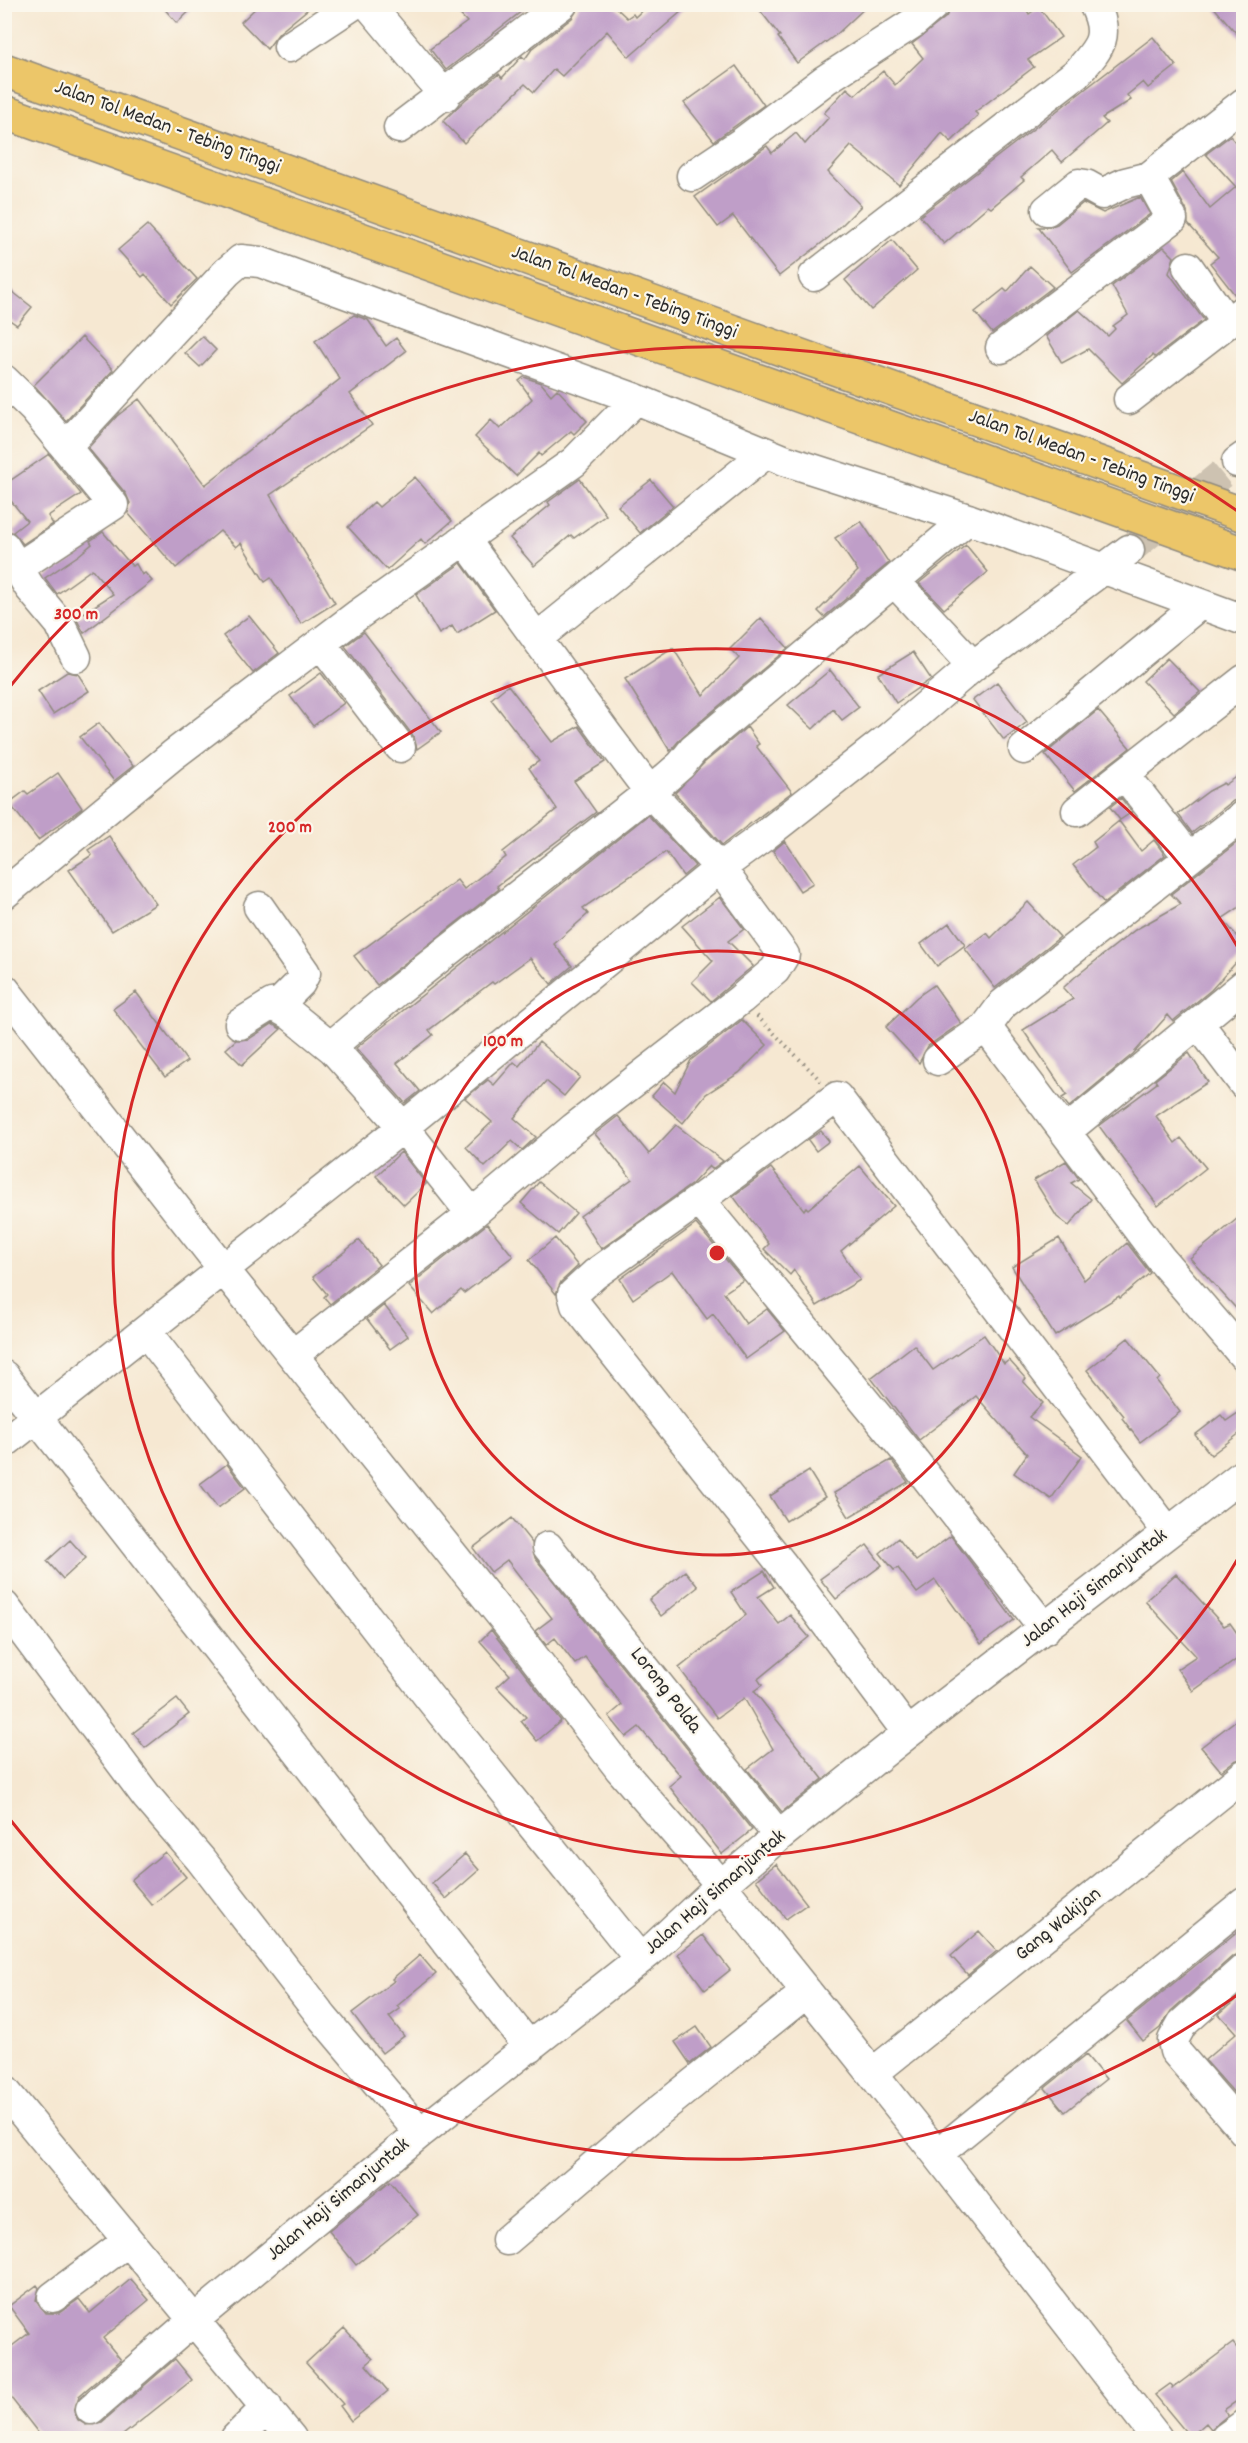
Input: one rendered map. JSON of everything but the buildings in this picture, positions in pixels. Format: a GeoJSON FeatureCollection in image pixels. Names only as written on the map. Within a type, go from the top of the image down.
{"type":"FeatureCollection","features":[{"type":"Feature","properties":{"kind":"highway","name":"Jalan Tol Medan - Tebing Tinggi"},"geometry":{"type":"LineString","coordinates":[[4,70],[1244,515]]}},
{"type":"Feature","properties":{"kind":"highway","name":"Jalan Tol Medan - Tebing Tinggi"},"geometry":{"type":"LineString","coordinates":[[4,112],[1244,554]]}},
{"type":"Feature","properties":{"kind":"street"},"geometry":{"type":"LineString","coordinates":[[290,47],[354,4]]}},
{"type":"Feature","properties":{"kind":"street"},"geometry":{"type":"LineString","coordinates":[[368,4],[445,96]]}},
{"type":"Feature","properties":{"kind":"street"},"geometry":{"type":"LineString","coordinates":[[399,128],[445,96],[562,4]]}},
{"type":"Feature","properties":{"kind":"street"},"geometry":{"type":"LineString","coordinates":[[692,176],[825,80],[897,34],[935,4]]}},
{"type":"Feature","properties":{"kind":"street"},"geometry":{"type":"LineString","coordinates":[[813,276],[1077,72],[1099,48],[1104,34],[1094,4]]}},
{"type":"Feature","properties":{"kind":"street"},"geometry":{"type":"LineString","coordinates":[[1047,210],[1079,184],[1086,185],[1102,194],[1125,183],[1149,177],[1244,103]]}},
{"type":"Feature","properties":{"kind":"street"},"geometry":{"type":"LineString","coordinates":[[1000,348],[1172,219],[1149,177]]}},
{"type":"Feature","properties":{"kind":"street"},"geometry":{"type":"LineString","coordinates":[[66,446],[227,272],[241,260],[260,262],[636,399],[766,453],[968,519],[1118,559],[1200,604],[1244,620]]}},
{"type":"Feature","properties":{"kind":"street"},"geometry":{"type":"LineString","coordinates":[[1129,399],[1235,316],[1188,267]]}},
{"type":"Feature","properties":{"kind":"street"},"geometry":{"type":"LineString","coordinates":[[20,394],[66,446],[113,505],[11,557],[70,638],[76,657]]}},
{"type":"Feature","properties":{"kind":"street"},"geometry":{"type":"LineString","coordinates":[[4,894],[173,755],[322,645],[359,614],[574,462],[636,399]]}},
{"type":"Feature","properties":{"kind":"street"},"geometry":{"type":"LineString","coordinates":[[537,638],[766,453]]}},
{"type":"Feature","properties":{"kind":"street"},"geometry":{"type":"LineString","coordinates":[[333,1049],[341,1038],[398,990],[650,792],[681,765],[693,750],[968,519]]}},
{"type":"Feature","properties":{"kind":"street"},"geometry":{"type":"LineString","coordinates":[[292,1355],[472,1214],[574,1128],[741,999],[775,970],[784,955],[720,868],[650,792],[465,540]]}},
{"type":"Feature","properties":{"kind":"street"},"geometry":{"type":"LineString","coordinates":[[4,1443],[39,1419],[225,1271],[720,868],[872,751],[973,666],[1118,559]]}},
{"type":"Feature","properties":{"kind":"street"},"geometry":{"type":"LineString","coordinates":[[894,581],[973,666]]}},
{"type":"Feature","properties":{"kind":"street"},"geometry":{"type":"LineString","coordinates":[[1024,748],[1200,604]]}},
{"type":"Feature","properties":{"kind":"street"},"geometry":{"type":"LineString","coordinates":[[322,645],[400,747]]}},
{"type":"Feature","properties":{"kind":"street"},"geometry":{"type":"LineString","coordinates":[[1077,811],[1244,680]]}},
{"type":"Feature","properties":{"kind":"street"},"geometry":{"type":"LineString","coordinates":[[1124,774],[1189,857]]}},
{"type":"Feature","properties":{"kind":"street"},"geometry":{"type":"LineString","coordinates":[[938,1060],[986,1027],[1002,1004],[1244,814]]}},
{"type":"Feature","properties":{"kind":"street"},"geometry":{"type":"LineString","coordinates":[[259,907],[305,974],[300,983],[277,1006]]}},
{"type":"Feature","properties":{"kind":"street"},"geometry":{"type":"LineString","coordinates":[[1065,1132],[1244,985]]}},
{"type":"Feature","properties":{"kind":"street"},"geometry":{"type":"LineString","coordinates":[[4,989],[225,1271],[513,1630],[620,1769],[721,1886],[938,2154],[1157,2439]]}},
{"type":"Feature","properties":{"kind":"street"},"geometry":{"type":"LineString","coordinates":[[240,1024],[272,1004],[333,1049],[403,1127],[472,1214]]}},
{"type":"Feature","properties":{"kind":"street"},"geometry":{"type":"LineString","coordinates":[[1198,1023],[1244,1084]]}},
{"type":"Feature","properties":{"kind":"street"},"geometry":{"type":"LineString","coordinates":[[986,1027],[1160,1258],[1244,1356]]}},
{"type":"Feature","properties":{"kind":"street"},"geometry":{"type":"LineString","coordinates":[[908,1732],[781,1563],[576,1305],[573,1294],[595,1274],[837,1097],[1167,1532]]}},
{"type":"Feature","properties":{"kind":"street"},"geometry":{"type":"LineString","coordinates":[[699,1200],[910,1456],[1045,1629]]}},
{"type":"Feature","properties":{"kind":"street"},"geometry":{"type":"LineString","coordinates":[[147,1333],[429,1697],[640,1959]]}},
{"type":"Feature","properties":{"kind":"street"},"geometry":{"type":"LineString","coordinates":[[4,1376],[530,2048]]}},
{"type":"Feature","properties":{"kind":"street","name":"Jalan Haji Simanjuntak"},"geometry":{"type":"LineString","coordinates":[[91,2409],[194,2320],[420,2133],[640,1959],[779,1836],[908,1732],[1244,1474]]}},
{"type":"Feature","properties":{"kind":"street","name":"Lorong Polda"},"geometry":{"type":"LineString","coordinates":[[548,1547],[633,1649],[779,1836]]}},
{"type":"Feature","properties":{"kind":"street"},"geometry":{"type":"LineString","coordinates":[[4,1606],[147,1797],[201,1860],[323,2018],[420,2133]]}},
{"type":"Feature","properties":{"kind":"street","name":"Gang Wakijan"},"geometry":{"type":"LineString","coordinates":[[873,2073],[1244,1775]]}},
{"type":"Feature","properties":{"kind":"street"},"geometry":{"type":"LineString","coordinates":[[938,2154],[1244,1903]]}},
{"type":"Feature","properties":{"kind":"street"},"geometry":{"type":"LineString","coordinates":[[1241,2124],[1175,2051],[1173,2040],[1182,2024],[1244,1970]]}},
{"type":"Feature","properties":{"kind":"street"},"geometry":{"type":"LineString","coordinates":[[507,2240],[650,2118],[807,1992]]}},
{"type":"Feature","properties":{"kind":"street"},"geometry":{"type":"LineString","coordinates":[[4,2090],[291,2439]]}},
{"type":"Feature","properties":{"kind":"street"},"geometry":{"type":"LineString","coordinates":[[53,2297],[128,2241]]}},
{"type":"Feature","properties":{"kind":"street"},"geometry":{"type":"LineString","coordinates":[[236,2439],[267,2407]]}},
{"type":"Feature","properties":{"kind":"street"},"geometry":{"type":"LineString","coordinates":[[1226,2439],[1244,2425]]}},
{"type":"Feature","properties":{"kind":"path"},"geometry":{"type":"LineString","coordinates":[[741,999],[837,1097]]}},
{"type":"Feature","properties":{"kind":"tunnel"},"geometry":{"type":"LineString","coordinates":[[1129,550],[1237,462]]}}]}
